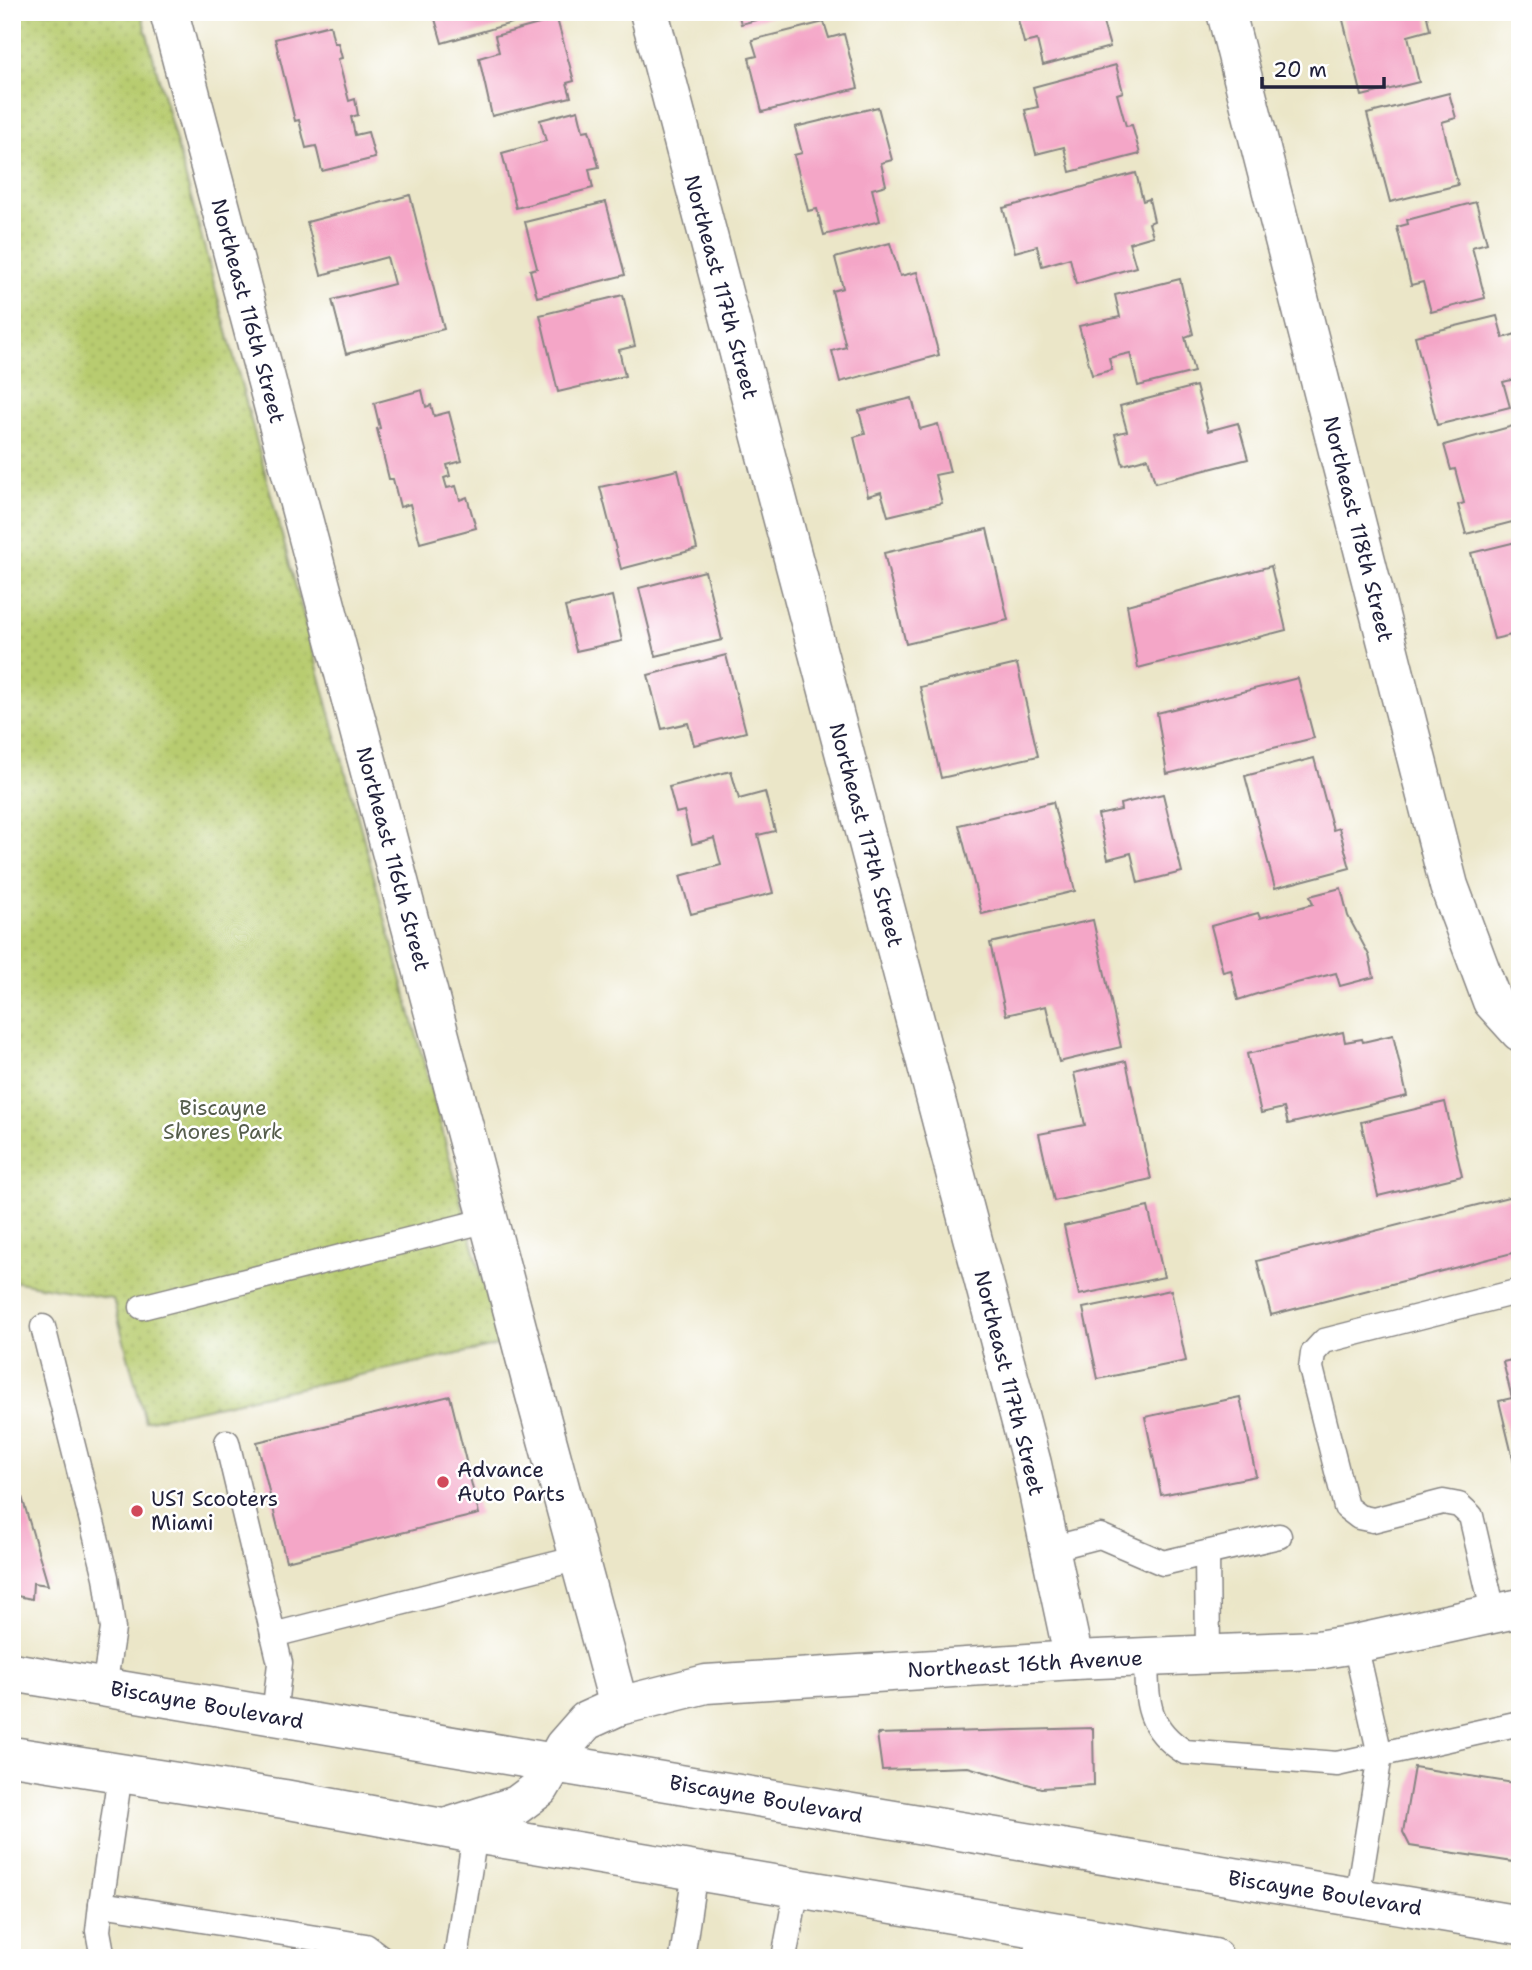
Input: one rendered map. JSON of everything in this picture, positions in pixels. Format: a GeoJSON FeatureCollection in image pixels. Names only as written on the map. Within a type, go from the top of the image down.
{"type":"FeatureCollection","features":[{"type":"Feature","properties":{"kind":"street","name":"Northeast 116th Street"},"geometry":{"type":"LineString","coordinates":[[169,12],[488,1220],[620,1706]]}},
{"type":"Feature","properties":{"kind":"street","name":"Northeast 117th Street"},"geometry":{"type":"LineString","coordinates":[[649,12],[1032,1464],[1074,1660]]}},
{"type":"Feature","properties":{"kind":"street","name":"Northeast 118th Street"},"geometry":{"type":"LineString","coordinates":[[1226,12],[1449,886],[1492,1001],[1520,1032]]}},
{"type":"Feature","properties":{"kind":"street","name":"Northeast 16th Avenue"},"geometry":{"type":"LineString","coordinates":[[459,1831],[517,1805],[540,1788],[564,1746],[586,1721],[620,1706],[706,1684],[1074,1660],[1317,1650],[1507,1611]]}},
{"type":"Feature","properties":{"kind":"street","name":"Biscayne Boulevard"},"geometry":{"type":"LineString","coordinates":[[12,1672],[1520,1925]]}},
{"type":"Feature","properties":{"kind":"street"},"geometry":{"type":"LineString","coordinates":[[12,1756],[284,1799],[797,1888],[1039,1943],[1214,1958]]}},
{"type":"Feature","properties":{"kind":"lane"},"geometry":{"type":"LineString","coordinates":[[142,1307],[488,1220]]}},
{"type":"Feature","properties":{"kind":"lane"},"geometry":{"type":"LineString","coordinates":[[1507,1611],[1471,1516],[1459,1505],[1443,1502],[1373,1520],[1359,1517],[1346,1507],[1311,1368],[1313,1353],[1324,1341],[1520,1290]]}},
{"type":"Feature","properties":{"kind":"lane"},"geometry":{"type":"LineString","coordinates":[[43,1327],[106,1577],[113,1629],[104,1688]]}},
{"type":"Feature","properties":{"kind":"lane"},"geometry":{"type":"LineString","coordinates":[[227,1442],[280,1663],[274,1716]]}},
{"type":"Feature","properties":{"kind":"lane"},"geometry":{"type":"LineString","coordinates":[[1050,1549],[1100,1536],[1163,1563],[1279,1536]]}},
{"type":"Feature","properties":{"kind":"lane"},"geometry":{"type":"LineString","coordinates":[[1207,1553],[1208,1655]]}},
{"type":"Feature","properties":{"kind":"lane"},"geometry":{"type":"LineString","coordinates":[[273,1635],[579,1558]]}},
{"type":"Feature","properties":{"kind":"lane"},"geometry":{"type":"LineString","coordinates":[[1355,1644],[1380,1755],[1357,1899]]}},
{"type":"Feature","properties":{"kind":"lane"},"geometry":{"type":"LineString","coordinates":[[1146,1656],[1146,1690],[1151,1714],[1158,1731],[1185,1752],[1337,1764],[1520,1723]]}},
{"type":"Feature","properties":{"kind":"lane"},"geometry":{"type":"LineString","coordinates":[[103,1958],[98,1931],[100,1904],[120,1774]]}},
{"type":"Feature","properties":{"kind":"lane"},"geometry":{"type":"LineString","coordinates":[[456,1958],[459,1831]]}},
{"type":"Feature","properties":{"kind":"lane"},"geometry":{"type":"LineString","coordinates":[[682,1958],[695,1871]]}},
{"type":"Feature","properties":{"kind":"lane"},"geometry":{"type":"LineString","coordinates":[[784,1958],[797,1888]]}},
{"type":"Feature","properties":{"kind":"lane"},"geometry":{"type":"LineString","coordinates":[[100,1904],[366,1946],[382,1958]]}},
{"type":"Feature","properties":{"kind":"green space","name":"Biscayne Shores Park"},"geometry":{"type":"Polygon","coordinates":[[[12,12],[141,12],[500,1345],[145,1421],[113,1299],[12,1281],[12,12]]]}},
{"type":"Feature","properties":{"kind":"building"},"geometry":{"type":"Polygon","coordinates":[[[433,12],[547,12],[547,13],[442,43],[433,12]]]}},
{"type":"Feature","properties":{"kind":"building"},"geometry":{"type":"Polygon","coordinates":[[[738,12],[782,12],[782,13],[741,24],[738,12]]]}},
{"type":"Feature","properties":{"kind":"building"},"geometry":{"type":"Polygon","coordinates":[[[1016,12],[1100,12],[1110,47],[1043,65],[1037,40],[1024,43],[1016,12]]]}},
{"type":"Feature","properties":{"kind":"building"},"geometry":{"type":"Polygon","coordinates":[[[1341,12],[1426,12],[1430,30],[1408,36],[1419,82],[1362,96],[1341,12]]]}},
{"type":"Feature","properties":{"kind":"building"},"geometry":{"type":"Polygon","coordinates":[[[557,19],[574,81],[567,83],[571,97],[492,116],[479,58],[499,52],[495,36],[557,19]]]}},
{"type":"Feature","properties":{"kind":"building"},"geometry":{"type":"Polygon","coordinates":[[[824,22],[829,38],[844,34],[858,88],[762,112],[749,58],[757,56],[752,40],[824,22]]]}},
{"type":"Feature","properties":{"kind":"building"},"geometry":{"type":"Polygon","coordinates":[[[330,25],[334,43],[338,43],[342,58],[338,59],[349,101],[355,99],[358,115],[351,117],[355,135],[368,132],[375,158],[322,171],[316,146],[306,148],[299,120],[295,121],[275,39],[330,25]]]}},
{"type":"Feature","properties":{"kind":"building"},"geometry":{"type":"Polygon","coordinates":[[[1116,65],[1123,92],[1117,94],[1126,126],[1132,125],[1140,154],[1070,172],[1064,147],[1036,154],[1025,110],[1038,107],[1033,87],[1116,65]]]}},
{"type":"Feature","properties":{"kind":"building"},"geometry":{"type":"Polygon","coordinates":[[[1449,93],[1456,118],[1442,122],[1458,185],[1390,202],[1367,114],[1449,93]]]}},
{"type":"Feature","properties":{"kind":"building"},"geometry":{"type":"Polygon","coordinates":[[[878,107],[892,160],[881,163],[886,185],[872,189],[880,221],[824,235],[817,209],[808,211],[794,155],[802,153],[795,127],[878,107]]]}},
{"type":"Feature","properties":{"kind":"building"},"geometry":{"type":"Polygon","coordinates":[[[578,110],[583,131],[589,130],[599,167],[589,169],[593,188],[516,208],[502,153],[546,141],[540,120],[578,110]]]}},
{"type":"Feature","properties":{"kind":"building"},"geometry":{"type":"Polygon","coordinates":[[[1136,173],[1143,201],[1149,199],[1154,221],[1149,223],[1153,236],[1129,243],[1136,267],[1076,284],[1070,258],[1042,266],[1037,246],[1015,252],[1003,208],[1136,173]]]}},
{"type":"Feature","properties":{"kind":"building"},"geometry":{"type":"Polygon","coordinates":[[[410,195],[444,329],[346,354],[332,300],[394,284],[387,257],[321,275],[307,222],[410,195]]]}},
{"type":"Feature","properties":{"kind":"building"},"geometry":{"type":"Polygon","coordinates":[[[606,202],[625,275],[537,297],[530,270],[537,268],[525,222],[606,202]]]}},
{"type":"Feature","properties":{"kind":"building"},"geometry":{"type":"Polygon","coordinates":[[[1476,202],[1487,243],[1472,247],[1485,298],[1431,312],[1423,282],[1411,285],[1397,227],[1408,224],[1407,220],[1476,202]]]}},
{"type":"Feature","properties":{"kind":"building"},"geometry":{"type":"Polygon","coordinates":[[[890,243],[900,276],[917,272],[939,355],[840,382],[832,351],[846,347],[832,291],[843,288],[835,258],[890,243]]]}},
{"type":"Feature","properties":{"kind":"building"},"geometry":{"type":"Polygon","coordinates":[[[1180,279],[1193,334],[1185,337],[1194,372],[1138,386],[1130,353],[1109,358],[1112,370],[1092,375],[1079,326],[1120,317],[1115,295],[1180,279]]]}},
{"type":"Feature","properties":{"kind":"building"},"geometry":{"type":"Polygon","coordinates":[[[623,295],[635,346],[619,350],[625,376],[558,392],[540,315],[623,295]]]}},
{"type":"Feature","properties":{"kind":"building"},"geometry":{"type":"Polygon","coordinates":[[[1497,316],[1503,338],[1519,333],[1520,335],[1520,378],[1503,382],[1510,407],[1437,425],[1415,336],[1497,316]]]}},
{"type":"Feature","properties":{"kind":"building"},"geometry":{"type":"Polygon","coordinates":[[[1196,386],[1208,431],[1238,423],[1248,459],[1155,483],[1148,458],[1123,465],[1115,434],[1127,431],[1120,406],[1196,386]]]}},
{"type":"Feature","properties":{"kind":"building"},"geometry":{"type":"Polygon","coordinates":[[[422,390],[426,407],[431,405],[434,416],[449,412],[462,461],[447,465],[450,476],[444,478],[447,488],[456,486],[460,500],[467,497],[476,528],[420,543],[410,504],[400,507],[393,479],[389,479],[374,403],[422,390]]]}},
{"type":"Feature","properties":{"kind":"building"},"geometry":{"type":"Polygon","coordinates":[[[912,398],[920,429],[938,424],[950,472],[935,475],[942,503],[888,516],[881,492],[868,496],[854,437],[865,434],[859,411],[912,398]]]}},
{"type":"Feature","properties":{"kind":"building"},"geometry":{"type":"Polygon","coordinates":[[[1520,424],[1520,520],[1466,534],[1458,505],[1464,503],[1455,469],[1451,470],[1444,445],[1520,424]]]}},
{"type":"Feature","properties":{"kind":"building"},"geometry":{"type":"Polygon","coordinates":[[[678,470],[697,549],[621,569],[600,487],[678,470]]]}},
{"type":"Feature","properties":{"kind":"building"},"geometry":{"type":"Polygon","coordinates":[[[987,529],[1008,620],[906,644],[884,553],[987,529]]]}},
{"type":"Feature","properties":{"kind":"building"},"geometry":{"type":"Polygon","coordinates":[[[1520,541],[1520,633],[1494,639],[1471,553],[1520,541]]]}},
{"type":"Feature","properties":{"kind":"building"},"geometry":{"type":"Polygon","coordinates":[[[1271,566],[1286,630],[1138,668],[1127,605],[1271,566]]]}},
{"type":"Feature","properties":{"kind":"building"},"geometry":{"type":"Polygon","coordinates":[[[705,571],[722,640],[656,656],[639,588],[705,571]]]}},
{"type":"Feature","properties":{"kind":"building"},"geometry":{"type":"Polygon","coordinates":[[[612,596],[622,641],[576,651],[565,607],[612,596]]]}},
{"type":"Feature","properties":{"kind":"building"},"geometry":{"type":"Polygon","coordinates":[[[726,655],[746,732],[694,745],[688,723],[662,729],[648,675],[726,655]]]}},
{"type":"Feature","properties":{"kind":"building"},"geometry":{"type":"Polygon","coordinates":[[[1017,664],[1038,756],[941,778],[920,687],[1017,664]]]}},
{"type":"Feature","properties":{"kind":"building"},"geometry":{"type":"Polygon","coordinates":[[[1298,678],[1314,738],[1167,774],[1157,713],[1298,678]]]}},
{"type":"Feature","properties":{"kind":"building"},"geometry":{"type":"Polygon","coordinates":[[[1314,758],[1333,830],[1339,828],[1350,868],[1275,888],[1245,776],[1314,758]]]}},
{"type":"Feature","properties":{"kind":"building"},"geometry":{"type":"Polygon","coordinates":[[[731,771],[739,799],[765,792],[775,831],[758,835],[773,893],[691,914],[680,876],[721,865],[714,838],[692,844],[684,811],[676,813],[669,787],[731,771]]]}},
{"type":"Feature","properties":{"kind":"building"},"geometry":{"type":"Polygon","coordinates":[[[1163,794],[1182,872],[1138,883],[1131,853],[1108,859],[1098,815],[1121,810],[1120,804],[1163,794]]]}},
{"type":"Feature","properties":{"kind":"building"},"geometry":{"type":"Polygon","coordinates":[[[1053,802],[1075,891],[982,914],[959,825],[1053,802]]]}},
{"type":"Feature","properties":{"kind":"building"},"geometry":{"type":"Polygon","coordinates":[[[1341,888],[1348,916],[1369,955],[1374,977],[1340,986],[1336,973],[1238,1000],[1231,970],[1223,972],[1211,926],[1258,913],[1260,918],[1313,904],[1310,896],[1341,888]]]}},
{"type":"Feature","properties":{"kind":"building"},"geometry":{"type":"Polygon","coordinates":[[[1093,920],[1121,1047],[1059,1062],[1046,1006],[1006,1015],[990,943],[1093,920]]]}},
{"type":"Feature","properties":{"kind":"building"},"geometry":{"type":"Polygon","coordinates":[[[1343,1032],[1345,1042],[1362,1039],[1363,1042],[1393,1035],[1407,1096],[1288,1124],[1284,1108],[1261,1113],[1247,1054],[1343,1032]]]}},
{"type":"Feature","properties":{"kind":"building"},"geometry":{"type":"Polygon","coordinates":[[[1126,1061],[1151,1179],[1054,1201],[1039,1134],[1085,1125],[1074,1073],[1126,1061]]]}},
{"type":"Feature","properties":{"kind":"building"},"geometry":{"type":"Polygon","coordinates":[[[1445,1102],[1462,1176],[1378,1196],[1361,1122],[1445,1102]]]}},
{"type":"Feature","properties":{"kind":"building"},"geometry":{"type":"Polygon","coordinates":[[[1520,1194],[1520,1251],[1271,1315],[1257,1261],[1520,1194]]]}},
{"type":"Feature","properties":{"kind":"building"},"geometry":{"type":"Polygon","coordinates":[[[1148,1207],[1164,1277],[1079,1295],[1064,1226],[1148,1207]]]}},
{"type":"Feature","properties":{"kind":"building"},"geometry":{"type":"Polygon","coordinates":[[[1171,1290],[1186,1361],[1098,1379],[1083,1308],[1171,1290]]]}},
{"type":"Feature","properties":{"kind":"building"},"geometry":{"type":"Polygon","coordinates":[[[1520,1358],[1520,1461],[1514,1463],[1499,1401],[1512,1398],[1503,1362],[1520,1358]]]}},
{"type":"Feature","properties":{"kind":"building"},"geometry":{"type":"Polygon","coordinates":[[[450,1396],[479,1514],[286,1561],[257,1442],[450,1396]]]}},
{"type":"Feature","properties":{"kind":"building"},"geometry":{"type":"Polygon","coordinates":[[[1240,1397],[1256,1476],[1161,1495],[1145,1417],[1240,1397]]]}},
{"type":"Feature","properties":{"kind":"building"},"geometry":{"type":"Polygon","coordinates":[[[12,1463],[48,1585],[33,1583],[32,1599],[12,1595],[12,1463]]]}},
{"type":"Feature","properties":{"kind":"building"},"geometry":{"type":"Polygon","coordinates":[[[1093,1728],[1094,1785],[1041,1788],[968,1767],[882,1770],[877,1734],[1093,1728]]]}},
{"type":"Feature","properties":{"kind":"building"},"geometry":{"type":"Polygon","coordinates":[[[1414,1767],[1520,1784],[1520,1863],[1410,1846],[1403,1832],[1414,1767]]]}},
{"type":"Feature","properties":{"kind":"place","name":"Advance Auto Parts"},"geometry":{"type":"Point","coordinates":[443,1482]}},
{"type":"Feature","properties":{"kind":"place","name":"US1 Scooters Miami"},"geometry":{"type":"Point","coordinates":[137,1511]}}]}
